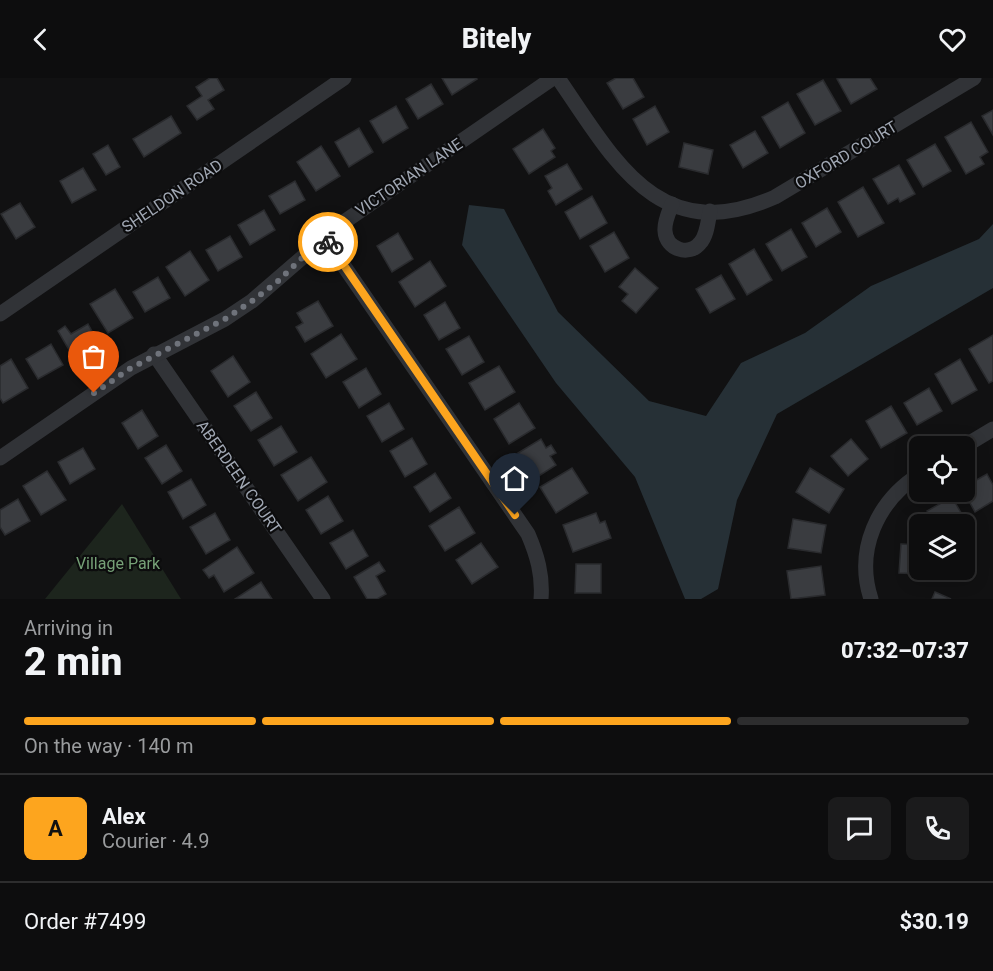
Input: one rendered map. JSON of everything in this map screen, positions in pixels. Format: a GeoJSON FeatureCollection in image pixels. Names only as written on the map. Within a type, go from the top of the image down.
{"type":"FeatureCollection","features":[{"type":"Feature","properties":{"kind":"street","name":"SHELDON ROAD"},"geometry":{"type":"LineString","coordinates":[[0,314],[344,78]]}},
{"type":"Feature","properties":{"kind":"street","name":"VICTORIAN LANE"},"geometry":{"type":"LineString","coordinates":[[0,458],[131,368],[225,319],[252,301],[277,282],[324,237],[553,78]]}},
{"type":"Feature","properties":{"kind":"street","name":"OXFORD COURT"},"geometry":{"type":"LineString","coordinates":[[558,78],[622,169],[643,188],[672,204],[710,212],[744,209],[775,197],[974,78]]}},
{"type":"Feature","properties":{"kind":"street"},"geometry":{"type":"LineString","coordinates":[[672,204],[665,235],[677,249],[694,249],[700,244],[710,212]]}},
{"type":"Feature","properties":{"kind":"street"},"geometry":{"type":"LineString","coordinates":[[324,237],[528,534],[537,555],[542,577],[542,599]]}},
{"type":"Feature","properties":{"kind":"street","name":"ABERDEEN COURT"},"geometry":{"type":"LineString","coordinates":[[154,354],[323,599]]}},
{"type":"Feature","properties":{"kind":"street"},"geometry":{"type":"LineString","coordinates":[[975,440],[993,429]]}},
{"type":"Feature","properties":{"kind":"street"},"geometry":{"type":"LineString","coordinates":[[871,599],[866,568],[873,528],[890,498],[909,483]]}},
{"type":"Feature","properties":{"kind":"green space","name":"Village Park"},"geometry":{"type":"Polygon","coordinates":[[[122,504],[181,599],[45,599],[122,504]]]}},
{"type":"Feature","properties":{"kind":"shaded area"},"geometry":{"type":"Polygon","coordinates":[[[469,205],[504,209],[558,312],[649,401],[706,416],[741,363],[805,333],[871,286],[979,239],[993,224],[993,288],[777,414],[737,500],[718,589],[701,599],[685,599],[635,477],[556,383],[462,245],[469,205]]]}},
{"type":"Feature","properties":{"kind":"building"},"geometry":{"type":"Polygon","coordinates":[[[210,78],[217,78],[224,90],[208,100],[214,109],[197,120],[187,106],[202,96],[196,87],[210,78]]]}},
{"type":"Feature","properties":{"kind":"building"},"geometry":{"type":"Polygon","coordinates":[[[442,78],[476,78],[477,79],[452,95],[442,78]]]}},
{"type":"Feature","properties":{"kind":"building"},"geometry":{"type":"Polygon","coordinates":[[[616,78],[633,78],[644,97],[623,109],[607,83],[616,78]]]}},
{"type":"Feature","properties":{"kind":"building"},"geometry":{"type":"Polygon","coordinates":[[[870,78],[877,89],[851,104],[837,79],[870,78]]]}},
{"type":"Feature","properties":{"kind":"building"},"geometry":{"type":"Polygon","coordinates":[[[823,80],[841,111],[815,125],[797,94],[823,80]]]}},
{"type":"Feature","properties":{"kind":"building"},"geometry":{"type":"Polygon","coordinates":[[[431,84],[443,104],[418,119],[406,99],[431,84]]]}},
{"type":"Feature","properties":{"kind":"building"},"geometry":{"type":"Polygon","coordinates":[[[788,102],[805,133],[780,148],[762,117],[788,102]]]}},
{"type":"Feature","properties":{"kind":"building"},"geometry":{"type":"Polygon","coordinates":[[[396,106],[408,128],[383,143],[370,121],[396,106]]]}},
{"type":"Feature","properties":{"kind":"building"},"geometry":{"type":"Polygon","coordinates":[[[655,106],[669,132],[647,145],[633,119],[655,106]]]}},
{"type":"Feature","properties":{"kind":"building"},"geometry":{"type":"Polygon","coordinates":[[[993,110],[993,135],[982,116],[993,110]]]}},
{"type":"Feature","properties":{"kind":"building"},"geometry":{"type":"Polygon","coordinates":[[[171,116],[181,133],[144,157],[133,139],[171,116]]]}},
{"type":"Feature","properties":{"kind":"building"},"geometry":{"type":"Polygon","coordinates":[[[971,122],[988,152],[980,157],[984,164],[966,174],[945,137],[971,122]]]}},
{"type":"Feature","properties":{"kind":"building"},"geometry":{"type":"Polygon","coordinates":[[[359,128],[373,152],[349,167],[335,142],[359,128]]]}},
{"type":"Feature","properties":{"kind":"building"},"geometry":{"type":"Polygon","coordinates":[[[543,129],[555,148],[551,151],[555,157],[529,174],[513,149],[543,129]]]}},
{"type":"Feature","properties":{"kind":"building"},"geometry":{"type":"Polygon","coordinates":[[[755,131],[768,153],[743,168],[730,145],[755,131]]]}},
{"type":"Feature","properties":{"kind":"building"},"geometry":{"type":"Polygon","coordinates":[[[684,143],[713,150],[708,174],[679,167],[684,143]]]}},
{"type":"Feature","properties":{"kind":"building"},"geometry":{"type":"Polygon","coordinates":[[[935,144],[951,171],[923,187],[907,160],[935,144]]]}},
{"type":"Feature","properties":{"kind":"building"},"geometry":{"type":"Polygon","coordinates":[[[108,145],[120,167],[106,175],[93,154],[108,145]]]}},
{"type":"Feature","properties":{"kind":"building"},"geometry":{"type":"Polygon","coordinates":[[[321,146],[340,176],[316,191],[297,162],[321,146]]]}},
{"type":"Feature","properties":{"kind":"building"},"geometry":{"type":"Polygon","coordinates":[[[567,164],[582,189],[556,205],[548,191],[552,188],[545,176],[567,164]]]}},
{"type":"Feature","properties":{"kind":"building"},"geometry":{"type":"Polygon","coordinates":[[[899,165],[915,194],[900,202],[898,198],[888,204],[873,179],[899,165]]]}},
{"type":"Feature","properties":{"kind":"building"},"geometry":{"type":"Polygon","coordinates":[[[83,168],[96,190],[72,203],[60,181],[83,168]]]}},
{"type":"Feature","properties":{"kind":"building"},"geometry":{"type":"Polygon","coordinates":[[[295,181],[305,200],[280,214],[269,196],[295,181]]]}},
{"type":"Feature","properties":{"kind":"building"},"geometry":{"type":"Polygon","coordinates":[[[863,187],[884,223],[858,237],[838,202],[863,187]]]}},
{"type":"Feature","properties":{"kind":"building"},"geometry":{"type":"Polygon","coordinates":[[[592,196],[607,223],[580,239],[565,212],[592,196]]]}},
{"type":"Feature","properties":{"kind":"building"},"geometry":{"type":"Polygon","coordinates":[[[20,203],[35,227],[16,239],[1,214],[20,203]]]}},
{"type":"Feature","properties":{"kind":"building"},"geometry":{"type":"Polygon","coordinates":[[[827,208],[841,232],[816,247],[802,223],[827,208]]]}},
{"type":"Feature","properties":{"kind":"building"},"geometry":{"type":"Polygon","coordinates":[[[264,210],[275,230],[250,245],[238,225],[264,210]]]}},
{"type":"Feature","properties":{"kind":"building"},"geometry":{"type":"Polygon","coordinates":[[[791,229],[807,257],[782,271],[766,244],[791,229]]]}},
{"type":"Feature","properties":{"kind":"building"},"geometry":{"type":"Polygon","coordinates":[[[614,232],[629,258],[605,272],[590,246],[614,232]]]}},
{"type":"Feature","properties":{"kind":"building"},"geometry":{"type":"Polygon","coordinates":[[[398,233],[413,259],[392,272],[377,246],[398,233]]]}},
{"type":"Feature","properties":{"kind":"building"},"geometry":{"type":"Polygon","coordinates":[[[230,236],[242,257],[218,271],[206,250],[230,236]]]}},
{"type":"Feature","properties":{"kind":"building"},"geometry":{"type":"Polygon","coordinates":[[[754,249],[772,280],[747,295],[729,264],[754,249]]]}},
{"type":"Feature","properties":{"kind":"building"},"geometry":{"type":"Polygon","coordinates":[[[190,251],[209,280],[185,296],[166,267],[190,251]]]}},
{"type":"Feature","properties":{"kind":"building"},"geometry":{"type":"Polygon","coordinates":[[[430,261],[446,286],[415,307],[399,282],[430,261]]]}},
{"type":"Feature","properties":{"kind":"building"},"geometry":{"type":"Polygon","coordinates":[[[635,268],[658,288],[636,313],[622,301],[628,294],[619,287],[635,268]]]}},
{"type":"Feature","properties":{"kind":"building"},"geometry":{"type":"Polygon","coordinates":[[[721,275],[735,299],[710,313],[696,289],[721,275]]]}},
{"type":"Feature","properties":{"kind":"building"},"geometry":{"type":"Polygon","coordinates":[[[158,277],[170,298],[145,312],[133,292],[158,277]]]}},
{"type":"Feature","properties":{"kind":"building"},"geometry":{"type":"Polygon","coordinates":[[[115,289],[133,318],[108,333],[90,304],[115,289]]]}},
{"type":"Feature","properties":{"kind":"building"},"geometry":{"type":"Polygon","coordinates":[[[318,301],[333,326],[305,342],[296,327],[303,323],[297,313],[318,301]]]}},
{"type":"Feature","properties":{"kind":"building"},"geometry":{"type":"Polygon","coordinates":[[[445,302],[460,328],[439,340],[424,315],[445,302]]]}},
{"type":"Feature","properties":{"kind":"building"},"geometry":{"type":"Polygon","coordinates":[[[88,324],[97,340],[72,355],[58,331],[65,326],[71,334],[88,324]]]}},
{"type":"Feature","properties":{"kind":"building"},"geometry":{"type":"Polygon","coordinates":[[[341,334],[357,359],[326,378],[311,354],[341,334]]]}},
{"type":"Feature","properties":{"kind":"building"},"geometry":{"type":"Polygon","coordinates":[[[993,335],[993,381],[989,383],[969,349],[993,335]]]}},
{"type":"Feature","properties":{"kind":"building"},"geometry":{"type":"Polygon","coordinates":[[[469,336],[484,362],[462,375],[446,349],[469,336]]]}},
{"type":"Feature","properties":{"kind":"building"},"geometry":{"type":"Polygon","coordinates":[[[51,344],[63,365],[38,379],[26,359],[51,344]]]}},
{"type":"Feature","properties":{"kind":"building"},"geometry":{"type":"Polygon","coordinates":[[[233,356],[250,382],[228,397],[211,371],[233,356]]]}},
{"type":"Feature","properties":{"kind":"building"},"geometry":{"type":"Polygon","coordinates":[[[11,359],[28,388],[3,403],[0,398],[0,366],[11,359]]]}},
{"type":"Feature","properties":{"kind":"building"},"geometry":{"type":"Polygon","coordinates":[[[960,359],[977,390],[952,404],[935,374],[960,359]]]}},
{"type":"Feature","properties":{"kind":"building"},"geometry":{"type":"Polygon","coordinates":[[[499,366],[515,392],[485,410],[469,383],[499,366]]]}},
{"type":"Feature","properties":{"kind":"building"},"geometry":{"type":"Polygon","coordinates":[[[366,368],[381,394],[359,408],[343,382],[366,368]]]}},
{"type":"Feature","properties":{"kind":"building"},"geometry":{"type":"Polygon","coordinates":[[[929,388],[942,411],[917,425],[904,403],[929,388]]]}},
{"type":"Feature","properties":{"kind":"building"},"geometry":{"type":"Polygon","coordinates":[[[256,392],[272,418],[251,431],[234,406],[256,392]]]}},
{"type":"Feature","properties":{"kind":"building"},"geometry":{"type":"Polygon","coordinates":[[[389,403],[404,429],[382,442],[367,416],[389,403]]]}},
{"type":"Feature","properties":{"kind":"building"},"geometry":{"type":"Polygon","coordinates":[[[519,403],[535,428],[509,444],[494,419],[519,403]]]}},
{"type":"Feature","properties":{"kind":"building"},"geometry":{"type":"Polygon","coordinates":[[[891,406],[907,433],[881,448],[866,421],[891,406]]]}},
{"type":"Feature","properties":{"kind":"building"},"geometry":{"type":"Polygon","coordinates":[[[142,410],[158,436],[138,449],[122,423],[142,410]]]}},
{"type":"Feature","properties":{"kind":"building"},"geometry":{"type":"Polygon","coordinates":[[[281,426],[297,452],[274,466],[258,440],[281,426]]]}},
{"type":"Feature","properties":{"kind":"building"},"geometry":{"type":"Polygon","coordinates":[[[412,438],[427,464],[405,477],[390,451],[412,438]]]}},
{"type":"Feature","properties":{"kind":"building"},"geometry":{"type":"Polygon","coordinates":[[[541,439],[546,448],[551,445],[556,453],[550,456],[556,465],[534,479],[518,453],[541,439]]]}},
{"type":"Feature","properties":{"kind":"building"},"geometry":{"type":"Polygon","coordinates":[[[851,439],[868,459],[848,476],[831,456],[851,439]]]}},
{"type":"Feature","properties":{"kind":"building"},"geometry":{"type":"Polygon","coordinates":[[[166,445],[182,471],[162,484],[145,458],[166,445]]]}},
{"type":"Feature","properties":{"kind":"building"},"geometry":{"type":"Polygon","coordinates":[[[83,448],[95,469],[70,484],[58,462],[83,448]]]}},
{"type":"Feature","properties":{"kind":"building"},"geometry":{"type":"Polygon","coordinates":[[[311,457],[327,482],[298,501],[281,475],[311,457]]]}},
{"type":"Feature","properties":{"kind":"building"},"geometry":{"type":"Polygon","coordinates":[[[572,468],[588,493],[556,513],[540,487],[572,468]]]}},
{"type":"Feature","properties":{"kind":"building"},"geometry":{"type":"Polygon","coordinates":[[[810,468],[844,489],[829,513],[796,492],[810,468]]]}},
{"type":"Feature","properties":{"kind":"building"},"geometry":{"type":"Polygon","coordinates":[[[47,471],[66,500],[41,515],[23,486],[47,471]]]}},
{"type":"Feature","properties":{"kind":"building"},"geometry":{"type":"Polygon","coordinates":[[[435,473],[451,498],[430,512],[414,487],[435,473]]]}},
{"type":"Feature","properties":{"kind":"building"},"geometry":{"type":"Polygon","coordinates":[[[987,474],[993,485],[993,501],[975,512],[970,502],[975,502],[975,481],[987,474]]]}},
{"type":"Feature","properties":{"kind":"building"},"geometry":{"type":"Polygon","coordinates":[[[191,479],[206,505],[183,519],[168,492],[191,479]]]}},
{"type":"Feature","properties":{"kind":"building"},"geometry":{"type":"Polygon","coordinates":[[[328,496],[343,521],[321,534],[306,510],[328,496]]]}},
{"type":"Feature","properties":{"kind":"building"},"geometry":{"type":"Polygon","coordinates":[[[18,499],[30,521],[5,535],[0,527],[0,510],[18,499]]]}},
{"type":"Feature","properties":{"kind":"building"},"geometry":{"type":"Polygon","coordinates":[[[943,502],[955,502],[962,514],[929,514],[927,511],[943,502]]]}},
{"type":"Feature","properties":{"kind":"building"},"geometry":{"type":"Polygon","coordinates":[[[459,507],[475,533],[445,551],[429,526],[459,507]]]}},
{"type":"Feature","properties":{"kind":"building"},"geometry":{"type":"Polygon","coordinates":[[[215,513],[230,540],[206,554],[190,527],[215,513]]]}},
{"type":"Feature","properties":{"kind":"building"},"geometry":{"type":"Polygon","coordinates":[[[596,513],[600,523],[605,521],[611,538],[573,552],[563,525],[596,513]]]}},
{"type":"Feature","properties":{"kind":"building"},"geometry":{"type":"Polygon","coordinates":[[[793,519],[826,525],[821,553],[788,548],[793,519]]]}},
{"type":"Feature","properties":{"kind":"building"},"geometry":{"type":"Polygon","coordinates":[[[353,530],[368,556],[346,569],[330,543],[353,530]]]}},
{"type":"Feature","properties":{"kind":"building"},"geometry":{"type":"Polygon","coordinates":[[[481,543],[498,567],[472,584],[456,560],[481,543]]]}},
{"type":"Feature","properties":{"kind":"building"},"geometry":{"type":"Polygon","coordinates":[[[901,544],[909,544],[909,573],[899,573],[901,544]]]}},
{"type":"Feature","properties":{"kind":"building"},"geometry":{"type":"Polygon","coordinates":[[[237,547],[254,573],[224,592],[214,575],[209,578],[203,570],[237,547]]]}},
{"type":"Feature","properties":{"kind":"building"},"geometry":{"type":"Polygon","coordinates":[[[379,562],[385,571],[376,576],[386,594],[377,599],[367,599],[354,577],[379,562]]]}},
{"type":"Feature","properties":{"kind":"building"},"geometry":{"type":"Polygon","coordinates":[[[576,564],[601,564],[601,593],[575,593],[576,564]]]}},
{"type":"Feature","properties":{"kind":"building"},"geometry":{"type":"Polygon","coordinates":[[[821,566],[825,595],[791,599],[787,571],[821,566]]]}},
{"type":"Feature","properties":{"kind":"building"},"geometry":{"type":"Polygon","coordinates":[[[261,582],[272,599],[235,599],[261,582]]]}},
{"type":"Feature","properties":{"kind":"building"},"geometry":{"type":"Polygon","coordinates":[[[935,592],[951,599],[932,599],[935,592]]]}},
{"type":"Feature","properties":{"kind":"way so far"},"geometry":{"type":"LineString","coordinates":[[94,393],[131,368],[239,310],[277,282],[324,237],[328,242]]}},
{"type":"Feature","properties":{"kind":"route"},"geometry":{"type":"LineString","coordinates":[[328,242],[515,515]]}}]}
